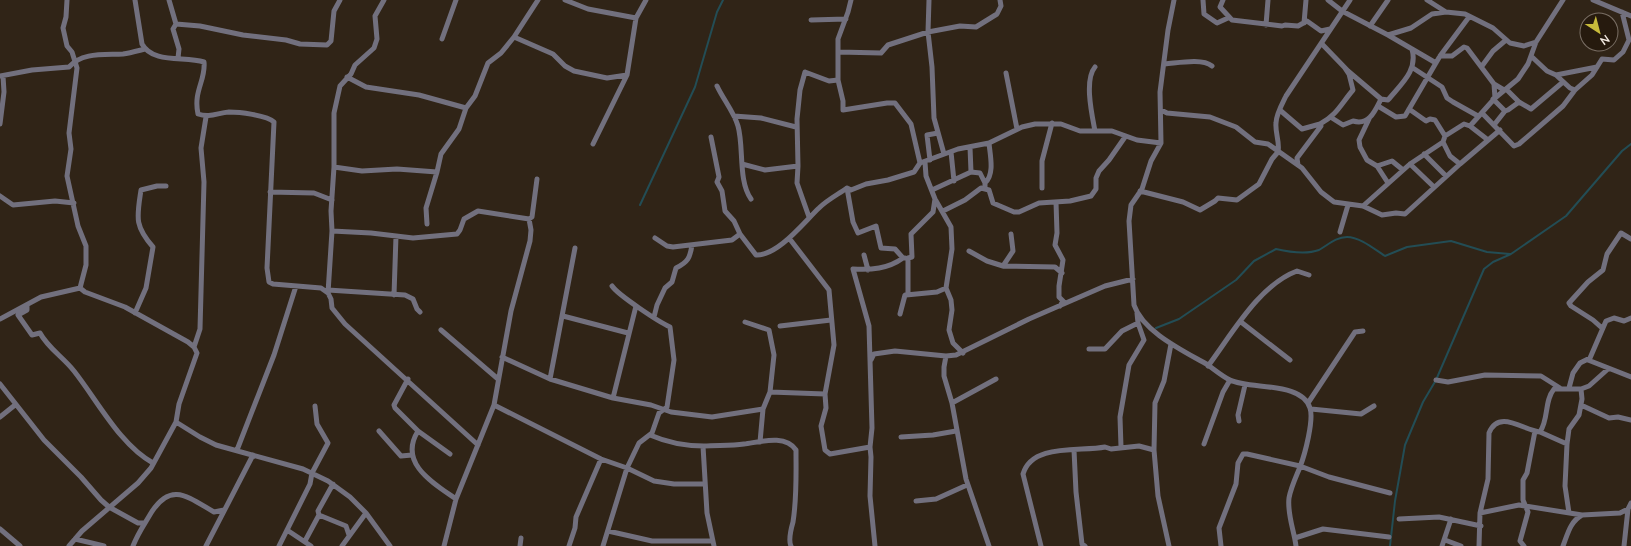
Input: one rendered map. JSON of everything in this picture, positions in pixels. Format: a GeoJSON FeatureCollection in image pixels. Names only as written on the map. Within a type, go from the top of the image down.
{"type":"FeatureCollection","features":[{"type":"Feature","properties":{"kind":"street"},"geometry":{"type":"LineString","coordinates":[[67,0],[66,16],[63,28],[67,46],[72,52],[77,68],[69,133],[70,154],[67,176],[69,191],[74,203],[78,226],[86,246],[86,265],[80,288]]}},
{"type":"Feature","properties":{"kind":"street"},"geometry":{"type":"LineString","coordinates":[[135,0],[144,49],[155,56],[204,62],[204,69],[197,92],[196,105],[198,114],[206,117],[229,112],[268,118],[272,120],[275,126],[270,192],[268,279],[273,284],[321,288],[328,291],[405,295],[413,298],[417,309],[420,312]]}},
{"type":"Feature","properties":{"kind":"street"},"geometry":{"type":"LineString","coordinates":[[169,0],[176,24],[174,29],[179,49],[178,58]]}},
{"type":"Feature","properties":{"kind":"street"},"geometry":{"type":"LineString","coordinates":[[176,24],[243,35],[286,40],[300,44],[327,45],[331,41],[334,11],[340,0]]}},
{"type":"Feature","properties":{"kind":"street"},"geometry":{"type":"LineString","coordinates":[[384,0],[375,16],[377,39],[374,48],[355,65],[351,74],[340,86],[334,113],[332,230],[328,291],[332,308],[345,324],[478,445]]}},
{"type":"Feature","properties":{"kind":"street"},"geometry":{"type":"LineString","coordinates":[[442,39],[456,0]]}},
{"type":"Feature","properties":{"kind":"street"},"geometry":{"type":"LineString","coordinates":[[427,224],[426,208],[441,154],[445,146],[459,129],[466,108],[475,96],[488,63],[501,53],[514,37],[538,0]]}},
{"type":"Feature","properties":{"kind":"street"},"geometry":{"type":"LineString","coordinates":[[565,0],[588,9],[636,18]]}},
{"type":"Feature","properties":{"kind":"street"},"geometry":{"type":"LineString","coordinates":[[593,144],[627,75],[636,18],[646,0]]}},
{"type":"Feature","properties":{"kind":"street"},"geometry":{"type":"LineString","coordinates":[[851,0],[846,19],[838,39],[838,80],[843,101],[843,110],[895,103],[910,124],[925,161]]}},
{"type":"Feature","properties":{"kind":"street"},"geometry":{"type":"LineString","coordinates":[[929,0],[928,32],[932,67],[934,118],[944,154]]}},
{"type":"Feature","properties":{"kind":"street"},"geometry":{"type":"LineString","coordinates":[[839,52],[881,53],[888,45],[928,32],[960,26],[976,27],[997,14],[1001,6],[1000,0]]}},
{"type":"Feature","properties":{"kind":"street"},"geometry":{"type":"LineString","coordinates":[[1121,448],[1120,417],[1129,364],[1144,340],[1134,305],[1129,221],[1132,205],[1140,191],[1161,143],[1160,92],[1165,64],[1168,30],[1174,0]]}},
{"type":"Feature","properties":{"kind":"street"},"geometry":{"type":"LineString","coordinates":[[1203,0],[1204,14],[1210,19],[1217,23],[1228,18]]}},
{"type":"Feature","properties":{"kind":"street"},"geometry":{"type":"LineString","coordinates":[[1223,0],[1220,7],[1228,18],[1232,20],[1266,25],[1298,26],[1307,21],[1320,31],[1330,29]]}},
{"type":"Feature","properties":{"kind":"street"},"geometry":{"type":"LineString","coordinates":[[1266,25],[1268,0]]}},
{"type":"Feature","properties":{"kind":"street"},"geometry":{"type":"LineString","coordinates":[[1304,22],[1306,0]]}},
{"type":"Feature","properties":{"kind":"street"},"geometry":{"type":"LineString","coordinates":[[1328,0],[1342,11],[1388,35],[1436,63]]}},
{"type":"Feature","properties":{"kind":"street"},"geometry":{"type":"LineString","coordinates":[[1140,191],[1183,202],[1200,210],[1218,198],[1237,200],[1259,184],[1272,159],[1278,152],[1276,124],[1277,115],[1281,111],[1286,96],[1350,0]]}},
{"type":"Feature","properties":{"kind":"street"},"geometry":{"type":"LineString","coordinates":[[1370,26],[1388,0]]}},
{"type":"Feature","properties":{"kind":"street"},"geometry":{"type":"LineString","coordinates":[[1427,0],[1446,12]]}},
{"type":"Feature","properties":{"kind":"street"},"geometry":{"type":"LineString","coordinates":[[1470,126],[1494,99],[1518,79],[1528,64],[1536,42],[1562,0]]}},
{"type":"Feature","properties":{"kind":"street"},"geometry":{"type":"LineString","coordinates":[[1594,0],[1631,16]]}},
{"type":"Feature","properties":{"kind":"street"},"geometry":{"type":"LineString","coordinates":[[1388,35],[1411,28],[1432,14],[1446,12],[1460,13],[1493,28],[1506,40],[1524,46],[1546,71],[1556,75],[1575,90]]}},
{"type":"Feature","properties":{"kind":"street"},"geometry":{"type":"LineString","coordinates":[[1413,68],[1442,87],[1447,98],[1480,114],[1500,130],[1516,146],[1547,122],[1570,98],[1575,90],[1592,76],[1602,59],[1614,60],[1618,58],[1629,40],[1622,12]]}},
{"type":"Feature","properties":{"kind":"street"},"geometry":{"type":"LineString","coordinates":[[1378,106],[1400,118],[1405,116],[1440,56],[1469,17]]}},
{"type":"Feature","properties":{"kind":"street"},"geometry":{"type":"LineString","coordinates":[[811,20],[846,19]]}},
{"type":"Feature","properties":{"kind":"street"},"geometry":{"type":"LineString","coordinates":[[514,37],[553,54],[565,66],[574,71],[607,78],[627,75]]}},
{"type":"Feature","properties":{"kind":"street"},"geometry":{"type":"LineString","coordinates":[[1482,66],[1493,51],[1506,40]]}},
{"type":"Feature","properties":{"kind":"street"},"geometry":{"type":"LineString","coordinates":[[1524,46],[1536,42]]}},
{"type":"Feature","properties":{"kind":"street"},"geometry":{"type":"LineString","coordinates":[[1322,44],[1345,68],[1381,99],[1388,100],[1413,68],[1414,58],[1412,49]]}},
{"type":"Feature","properties":{"kind":"street"},"geometry":{"type":"LineString","coordinates":[[1440,56],[1452,56],[1464,47],[1467,48],[1482,66],[1494,84],[1505,90],[1525,108],[1531,109],[1563,82]]}},
{"type":"Feature","properties":{"kind":"street"},"geometry":{"type":"LineString","coordinates":[[0,124],[4,92],[1,76],[32,70],[69,67],[75,60],[89,56],[125,54],[144,49]]}},
{"type":"Feature","properties":{"kind":"street"},"geometry":{"type":"LineString","coordinates":[[1165,64],[1202,62],[1209,63],[1212,66]]}},
{"type":"Feature","properties":{"kind":"street"},"geometry":{"type":"LineString","coordinates":[[1095,131],[1090,88],[1091,73],[1096,67]]}},
{"type":"Feature","properties":{"kind":"street"},"geometry":{"type":"LineString","coordinates":[[1556,75],[1597,67]]}},
{"type":"Feature","properties":{"kind":"street"},"geometry":{"type":"LineString","coordinates":[[1281,111],[1302,129],[1320,124],[1332,118],[1334,113],[1343,105],[1353,90],[1349,74],[1345,68]]}},
{"type":"Feature","properties":{"kind":"street"},"geometry":{"type":"LineString","coordinates":[[809,217],[796,183],[798,166],[796,127],[800,90],[805,72],[829,81],[838,80]]}},
{"type":"Feature","properties":{"kind":"street"},"geometry":{"type":"LineString","coordinates":[[1006,73],[1017,129]]}},
{"type":"Feature","properties":{"kind":"street"},"geometry":{"type":"LineString","coordinates":[[347,77],[366,87],[419,95],[466,108]]}},
{"type":"Feature","properties":{"kind":"street"},"geometry":{"type":"LineString","coordinates":[[1494,84],[1494,99],[1505,110]]}},
{"type":"Feature","properties":{"kind":"street"},"geometry":{"type":"LineString","coordinates":[[716,86],[734,116],[739,128],[742,164],[746,187],[752,199]]}},
{"type":"Feature","properties":{"kind":"street"},"geometry":{"type":"LineString","coordinates":[[1381,99],[1359,140],[1360,147],[1367,160],[1377,166],[1388,183]]}},
{"type":"Feature","properties":{"kind":"street"},"geometry":{"type":"LineString","coordinates":[[1494,125],[1505,110],[1519,102]]}},
{"type":"Feature","properties":{"kind":"street"},"geometry":{"type":"LineString","coordinates":[[1409,109],[1426,121],[1430,119],[1435,120],[1445,136]]}},
{"type":"Feature","properties":{"kind":"street"},"geometry":{"type":"LineString","coordinates":[[1161,110],[1166,113],[1216,119],[1236,127],[1255,142],[1268,144],[1298,165],[1307,172],[1321,192],[1334,202],[1363,206],[1382,215],[1396,213],[1405,214],[1446,176],[1500,130]]}},
{"type":"Feature","properties":{"kind":"street"},"geometry":{"type":"LineString","coordinates":[[734,116],[761,118],[796,127]]}},
{"type":"Feature","properties":{"kind":"street"},"geometry":{"type":"LineString","coordinates":[[194,347],[200,329],[204,182],[202,148],[206,117]]}},
{"type":"Feature","properties":{"kind":"street"},"geometry":{"type":"LineString","coordinates":[[1332,118],[1343,125],[1353,121],[1358,123],[1369,119]]}},
{"type":"Feature","properties":{"kind":"street"},"geometry":{"type":"LineString","coordinates":[[846,188],[851,190],[866,184],[888,180],[914,172],[925,161],[981,143],[989,143],[1017,129],[1035,124],[1052,122],[1080,131],[1112,131],[1125,137],[1137,140],[1161,143]]}},
{"type":"Feature","properties":{"kind":"street"},"geometry":{"type":"LineString","coordinates":[[1042,188],[1042,161],[1052,122]]}},
{"type":"Feature","properties":{"kind":"street"},"geometry":{"type":"LineString","coordinates":[[1298,165],[1297,158],[1321,126],[1320,124]]}},
{"type":"Feature","properties":{"kind":"street"},"geometry":{"type":"LineString","coordinates":[[1363,206],[1410,164],[1443,142],[1445,136],[1464,124],[1470,126],[1488,140]]}},
{"type":"Feature","properties":{"kind":"street"},"geometry":{"type":"LineString","coordinates":[[938,134],[927,135],[925,161],[926,176],[935,200],[943,211],[951,227],[952,249],[946,288],[951,300],[952,310],[949,330],[953,343],[963,353]]}},
{"type":"Feature","properties":{"kind":"street"},"geometry":{"type":"LineString","coordinates":[[711,137],[719,177],[717,182],[722,191],[723,207],[740,234],[756,255],[769,253],[789,238],[820,206],[846,188]]}},
{"type":"Feature","properties":{"kind":"street"},"geometry":{"type":"LineString","coordinates":[[932,190],[954,181],[965,173],[971,172],[980,173],[985,186],[991,193],[993,203],[1014,212],[1023,211],[1039,203],[1070,201],[1091,196],[1096,189],[1096,178],[1098,171],[1110,160],[1125,137]]}},
{"type":"Feature","properties":{"kind":"street"},"geometry":{"type":"LineString","coordinates":[[1443,142],[1450,156],[1460,164]]}},
{"type":"Feature","properties":{"kind":"street"},"geometry":{"type":"LineString","coordinates":[[943,211],[965,200],[985,186],[989,180],[991,170],[989,143]]}},
{"type":"Feature","properties":{"kind":"street"},"geometry":{"type":"LineString","coordinates":[[970,147],[971,172]]}},
{"type":"Feature","properties":{"kind":"street"},"geometry":{"type":"LineString","coordinates":[[951,152],[954,181]]}},
{"type":"Feature","properties":{"kind":"street"},"geometry":{"type":"LineString","coordinates":[[1424,154],[1446,176]]}},
{"type":"Feature","properties":{"kind":"street"},"geometry":{"type":"LineString","coordinates":[[1377,166],[1392,161],[1403,170]]}},
{"type":"Feature","properties":{"kind":"street"},"geometry":{"type":"LineString","coordinates":[[742,164],[765,170],[798,166]]}},
{"type":"Feature","properties":{"kind":"street"},"geometry":{"type":"LineString","coordinates":[[1410,164],[1434,187]]}},
{"type":"Feature","properties":{"kind":"street"},"geometry":{"type":"LineString","coordinates":[[334,167],[362,171],[397,169],[437,172]]}},
{"type":"Feature","properties":{"kind":"street"},"geometry":{"type":"LineString","coordinates":[[444,546],[456,499],[494,405],[511,310],[530,241],[531,230],[529,219],[532,217],[537,179]]}},
{"type":"Feature","properties":{"kind":"street"},"geometry":{"type":"LineString","coordinates":[[135,313],[146,288],[153,247],[141,234],[138,219],[142,190],[157,186],[166,186]]}},
{"type":"Feature","properties":{"kind":"street"},"geometry":{"type":"LineString","coordinates":[[846,188],[858,233],[876,226],[880,248],[895,249],[906,258],[909,288],[908,294],[905,295],[900,314]]}},
{"type":"Feature","properties":{"kind":"street"},"geometry":{"type":"LineString","coordinates":[[270,192],[314,193],[332,200]]}},
{"type":"Feature","properties":{"kind":"street"},"geometry":{"type":"LineString","coordinates":[[1,198],[13,205],[55,201],[74,203]]}},
{"type":"Feature","properties":{"kind":"street"},"geometry":{"type":"LineString","coordinates":[[875,546],[870,496],[872,457],[870,447],[872,428],[869,326],[853,269],[868,270],[896,264],[906,258],[912,257],[911,234],[917,226],[933,212],[935,200]]}},
{"type":"Feature","properties":{"kind":"street"},"geometry":{"type":"LineString","coordinates":[[1056,202],[1057,233],[1055,246],[1063,260],[1060,297],[1063,301],[1060,306]]}},
{"type":"Feature","properties":{"kind":"street"},"geometry":{"type":"LineString","coordinates":[[1340,232],[1348,205]]}},
{"type":"Feature","properties":{"kind":"street"},"geometry":{"type":"LineString","coordinates":[[332,230],[413,238],[456,234],[460,230],[464,219],[478,211],[529,219]]}},
{"type":"Feature","properties":{"kind":"street"},"geometry":{"type":"LineString","coordinates":[[1602,328],[1593,320],[1571,306],[1570,303],[1588,282],[1603,270],[1607,254],[1621,233],[1631,239]]}},
{"type":"Feature","properties":{"kind":"street"},"geometry":{"type":"LineString","coordinates":[[655,238],[666,246],[673,248],[732,240],[740,234]]}},
{"type":"Feature","properties":{"kind":"street"},"geometry":{"type":"LineString","coordinates":[[1003,266],[1013,251],[1011,234]]}},
{"type":"Feature","properties":{"kind":"street"},"geometry":{"type":"LineString","coordinates":[[394,295],[396,236]]}},
{"type":"Feature","properties":{"kind":"street"},"geometry":{"type":"LineString","coordinates":[[789,238],[829,290],[834,345],[826,394],[826,408],[821,426],[827,453],[870,447]]}},
{"type":"Feature","properties":{"kind":"street"},"geometry":{"type":"LineString","coordinates":[[654,317],[657,305],[666,288],[672,282],[676,268],[687,262],[692,245]]}},
{"type":"Feature","properties":{"kind":"street"},"geometry":{"type":"LineString","coordinates":[[550,379],[575,248]]}},
{"type":"Feature","properties":{"kind":"street"},"geometry":{"type":"LineString","coordinates":[[969,251],[986,260],[1003,266],[1055,267],[1062,273]]}},
{"type":"Feature","properties":{"kind":"street"},"geometry":{"type":"LineString","coordinates":[[864,255],[868,270]]}},
{"type":"Feature","properties":{"kind":"street"},"geometry":{"type":"LineString","coordinates":[[1208,366],[1241,322],[1248,310],[1279,279],[1297,271],[1309,275]]}},
{"type":"Feature","properties":{"kind":"street"},"geometry":{"type":"LineString","coordinates":[[871,360],[874,354],[895,351],[946,356],[963,353],[993,337],[1105,286],[1133,279]]}},
{"type":"Feature","properties":{"kind":"street"},"geometry":{"type":"LineString","coordinates":[[237,450],[274,355],[296,286]]}},
{"type":"Feature","properties":{"kind":"street"},"geometry":{"type":"LineString","coordinates":[[603,546],[627,468],[639,443],[650,435],[658,413],[667,407],[674,360],[670,328],[615,291],[612,286]]}},
{"type":"Feature","properties":{"kind":"street"},"geometry":{"type":"LineString","coordinates":[[68,546],[109,507],[138,483],[153,463],[176,422],[179,404],[197,353],[194,347],[125,307],[85,292],[80,288]]}},
{"type":"Feature","properties":{"kind":"street"},"geometry":{"type":"LineString","coordinates":[[0,319],[27,306],[41,297],[80,288]]}},
{"type":"Feature","properties":{"kind":"street"},"geometry":{"type":"LineString","coordinates":[[905,295],[937,292],[946,288]]}},
{"type":"Feature","properties":{"kind":"street"},"geometry":{"type":"LineString","coordinates":[[27,306],[27,310],[18,315],[32,335],[40,333],[48,345],[54,348],[73,370],[128,442],[153,463]]}},
{"type":"Feature","properties":{"kind":"street"},"geometry":{"type":"LineString","coordinates":[[613,398],[628,333],[636,306]]}},
{"type":"Feature","properties":{"kind":"street"},"geometry":{"type":"LineString","coordinates":[[1137,313],[1145,323],[1171,344],[1230,380],[1245,385],[1284,389],[1302,397],[1308,402],[1311,409],[1310,423],[1300,466],[1293,482],[1289,499],[1289,514],[1296,546]]}},
{"type":"Feature","properties":{"kind":"street"},"geometry":{"type":"LineString","coordinates":[[563,316],[628,333]]}},
{"type":"Feature","properties":{"kind":"street"},"geometry":{"type":"LineString","coordinates":[[1569,388],[1573,373],[1580,363],[1588,360],[1596,347],[1602,328],[1606,321],[1614,318],[1624,321],[1631,318]]}},
{"type":"Feature","properties":{"kind":"street"},"geometry":{"type":"LineString","coordinates":[[780,326],[831,320]]}},
{"type":"Feature","properties":{"kind":"street"},"geometry":{"type":"LineString","coordinates":[[745,322],[769,330],[774,355],[770,392],[763,409],[760,442]]}},
{"type":"Feature","properties":{"kind":"street"},"geometry":{"type":"LineString","coordinates":[[1241,322],[1290,360]]}},
{"type":"Feature","properties":{"kind":"street"},"geometry":{"type":"LineString","coordinates":[[1089,349],[1105,349],[1122,332],[1138,323]]}},
{"type":"Feature","properties":{"kind":"street"},"geometry":{"type":"LineString","coordinates":[[441,330],[498,378]]}},
{"type":"Feature","properties":{"kind":"street"},"geometry":{"type":"LineString","coordinates":[[1308,402],[1356,332],[1363,331]]}},
{"type":"Feature","properties":{"kind":"street"},"geometry":{"type":"LineString","coordinates":[[1169,546],[1158,496],[1154,450],[1156,404],[1164,381],[1171,344]]}},
{"type":"Feature","properties":{"kind":"street"},"geometry":{"type":"LineString","coordinates":[[946,356],[944,376],[952,403],[967,485],[989,546]]}},
{"type":"Feature","properties":{"kind":"street"},"geometry":{"type":"LineString","coordinates":[[502,357],[550,379],[613,398],[651,405],[663,409],[712,417],[763,409]]}},
{"type":"Feature","properties":{"kind":"street"},"geometry":{"type":"LineString","coordinates":[[1588,360],[1631,377]]}},
{"type":"Feature","properties":{"kind":"street"},"geometry":{"type":"LineString","coordinates":[[1524,546],[1520,541],[1528,512],[1527,505],[1523,500],[1523,480],[1527,473],[1538,432],[1546,421],[1550,394],[1554,389],[1581,389],[1589,386],[1608,369]]}},
{"type":"Feature","properties":{"kind":"street"},"geometry":{"type":"LineString","coordinates":[[1436,380],[1448,382],[1485,375],[1541,376],[1560,388]]}},
{"type":"Feature","properties":{"kind":"street"},"geometry":{"type":"LineString","coordinates":[[408,380],[394,405],[406,422],[450,454]]}},
{"type":"Feature","properties":{"kind":"street"},"geometry":{"type":"LineString","coordinates":[[952,403],[996,380]]}},
{"type":"Feature","properties":{"kind":"street"},"geometry":{"type":"LineString","coordinates":[[1204,444],[1223,392],[1230,380]]}},
{"type":"Feature","properties":{"kind":"street"},"geometry":{"type":"LineString","coordinates":[[0,384],[44,440],[109,507],[138,523],[144,522]]}},
{"type":"Feature","properties":{"kind":"street"},"geometry":{"type":"LineString","coordinates":[[1239,421],[1238,415],[1245,385]]}},
{"type":"Feature","properties":{"kind":"street"},"geometry":{"type":"LineString","coordinates":[[1569,513],[1565,486],[1567,444],[1569,429],[1579,415],[1581,405],[1581,389]]}},
{"type":"Feature","properties":{"kind":"street"},"geometry":{"type":"LineString","coordinates":[[770,392],[826,394]]}},
{"type":"Feature","properties":{"kind":"street"},"geometry":{"type":"LineString","coordinates":[[0,417],[15,405]]}},
{"type":"Feature","properties":{"kind":"street"},"geometry":{"type":"LineString","coordinates":[[494,405],[601,459],[663,483],[704,484]]}},
{"type":"Feature","properties":{"kind":"street"},"geometry":{"type":"LineString","coordinates":[[1581,405],[1609,418],[1618,417],[1631,420]]}},
{"type":"Feature","properties":{"kind":"street"},"geometry":{"type":"LineString","coordinates":[[278,546],[310,484],[312,473],[328,442],[317,424],[315,406]]}},
{"type":"Feature","properties":{"kind":"street"},"geometry":{"type":"LineString","coordinates":[[1311,409],[1361,414],[1374,406]]}},
{"type":"Feature","properties":{"kind":"street"},"geometry":{"type":"LineString","coordinates":[[1479,546],[1481,526],[1480,513],[1483,494],[1488,479],[1489,433],[1492,426],[1499,421],[1505,421],[1567,444]]}},
{"type":"Feature","properties":{"kind":"street"},"geometry":{"type":"LineString","coordinates":[[176,422],[216,445],[303,469],[333,484],[366,513],[390,546]]}},
{"type":"Feature","properties":{"kind":"street"},"geometry":{"type":"LineString","coordinates":[[379,431],[400,456],[412,455]]}},
{"type":"Feature","properties":{"kind":"street"},"geometry":{"type":"LineString","coordinates":[[418,431],[412,441],[412,455],[419,471],[428,480],[456,499]]}},
{"type":"Feature","properties":{"kind":"street"},"geometry":{"type":"LineString","coordinates":[[901,437],[933,435],[956,431]]}},
{"type":"Feature","properties":{"kind":"street"},"geometry":{"type":"LineString","coordinates":[[650,435],[682,444],[703,446],[742,445],[775,441],[788,443],[796,450],[798,491],[791,532],[790,543],[792,546]]}},
{"type":"Feature","properties":{"kind":"street"},"geometry":{"type":"LineString","coordinates":[[608,532],[652,541],[680,544],[713,543],[704,484],[703,446]]}},
{"type":"Feature","properties":{"kind":"street"},"geometry":{"type":"LineString","coordinates":[[1041,546],[1023,474],[1025,466],[1035,457],[1074,450],[1139,446],[1154,450]]}},
{"type":"Feature","properties":{"kind":"street"},"geometry":{"type":"LineString","coordinates":[[1074,450],[1076,492],[1082,544],[1085,546]]}},
{"type":"Feature","properties":{"kind":"street"},"geometry":{"type":"LineString","coordinates":[[1220,546],[1219,528],[1236,484],[1238,463],[1243,454],[1300,466],[1329,477],[1390,492]]}},
{"type":"Feature","properties":{"kind":"street"},"geometry":{"type":"LineString","coordinates":[[206,546],[253,455]]}},
{"type":"Feature","properties":{"kind":"street"},"geometry":{"type":"LineString","coordinates":[[569,546],[575,528],[576,517],[601,459]]}},
{"type":"Feature","properties":{"kind":"street"},"geometry":{"type":"LineString","coordinates":[[305,541],[319,515],[318,511],[333,484]]}},
{"type":"Feature","properties":{"kind":"street"},"geometry":{"type":"LineString","coordinates":[[916,501],[936,499],[967,485]]}},
{"type":"Feature","properties":{"kind":"street"},"geometry":{"type":"LineString","coordinates":[[133,546],[144,522],[158,503],[169,495],[178,494],[214,512],[224,510]]}},
{"type":"Feature","properties":{"kind":"street"},"geometry":{"type":"LineString","coordinates":[[1624,546],[1628,510],[1631,503]]}},
{"type":"Feature","properties":{"kind":"street"},"geometry":{"type":"LineString","coordinates":[[1480,513],[1519,505],[1527,505],[1582,515],[1620,513],[1628,510]]}},
{"type":"Feature","properties":{"kind":"street"},"geometry":{"type":"LineString","coordinates":[[342,546],[366,513]]}},
{"type":"Feature","properties":{"kind":"street"},"geometry":{"type":"LineString","coordinates":[[319,515],[346,526],[349,535]]}},
{"type":"Feature","properties":{"kind":"street"},"geometry":{"type":"LineString","coordinates":[[1563,546],[1571,524],[1575,519],[1582,515]]}},
{"type":"Feature","properties":{"kind":"street"},"geometry":{"type":"LineString","coordinates":[[1399,519],[1419,517],[1451,519],[1481,526]]}},
{"type":"Feature","properties":{"kind":"street"},"geometry":{"type":"LineString","coordinates":[[1442,546],[1451,519]]}},
{"type":"Feature","properties":{"kind":"street"},"geometry":{"type":"LineString","coordinates":[[0,529],[20,546]]}},
{"type":"Feature","properties":{"kind":"street"},"geometry":{"type":"LineString","coordinates":[[1295,538],[1323,529],[1389,537]]}},
{"type":"Feature","properties":{"kind":"street"},"geometry":{"type":"LineString","coordinates":[[287,530],[311,546]]}},
{"type":"Feature","properties":{"kind":"street"},"geometry":{"type":"LineString","coordinates":[[520,546],[522,538]]}},
{"type":"Feature","properties":{"kind":"street"},"geometry":{"type":"LineString","coordinates":[[75,539],[104,546]]}},
{"type":"Feature","properties":{"kind":"street"},"geometry":{"type":"LineString","coordinates":[[1445,540],[1461,546]]}},
{"type":"Feature","properties":{"kind":"waterway"},"geometry":{"type":"LineString","coordinates":[[640,205],[695,87],[717,12],[723,0]]}},
{"type":"Feature","properties":{"kind":"waterway"},"geometry":{"type":"LineString","coordinates":[[1390,546],[1395,501],[1405,445],[1423,402],[1436,380],[1484,269],[1493,262],[1511,254],[1566,216],[1622,151],[1631,144]]}},
{"type":"Feature","properties":{"kind":"waterway"},"geometry":{"type":"LineString","coordinates":[[1156,328],[1179,319],[1236,280],[1254,261],[1276,249],[1297,252],[1314,252],[1336,240],[1347,237],[1362,241],[1385,256],[1407,247],[1451,241],[1487,252],[1510,254]]}}]}
